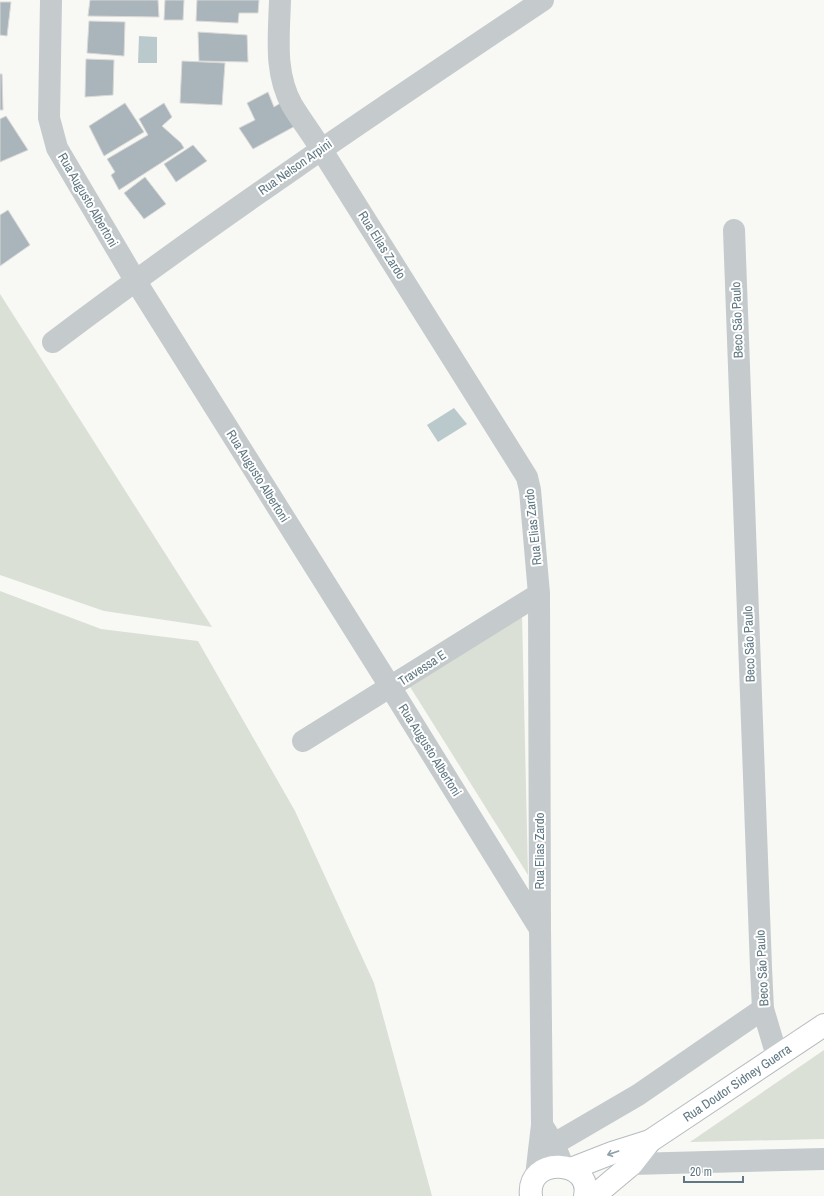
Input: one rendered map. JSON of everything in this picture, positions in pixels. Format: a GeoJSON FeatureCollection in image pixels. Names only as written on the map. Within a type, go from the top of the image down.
{"type":"FeatureCollection","features":[{"type":"Feature","properties":{"kind":"main road","name":"Rua Doutor Sidney Guerra"},"geometry":{"type":"LineString","coordinates":[[530,1188],[548,1167],[567,1167],[650,1141],[824,1025]]}},
{"type":"Feature","properties":{"kind":"main road","name":"Rua Doutor Sidney Guerra"},"geometry":{"type":"LineString","coordinates":[[594,1196],[632,1164],[650,1141]]}},
{"type":"Feature","properties":{"kind":"main road"},"geometry":{"type":"LineString","coordinates":[[567,1167],[582,1179],[586,1192],[585,1196]]}},
{"type":"Feature","properties":{"kind":"street","name":"Rua Augusto Albertoni"},"geometry":{"type":"LineString","coordinates":[[51,0],[49,118],[57,148],[135,280],[540,929]]}},
{"type":"Feature","properties":{"kind":"street","name":"Rua Elias Zardo"},"geometry":{"type":"LineString","coordinates":[[280,0],[278,51],[281,74],[292,104],[527,477],[533,504],[539,594],[542,1125],[530,1188]]}},
{"type":"Feature","properties":{"kind":"street","name":"Rua Nelson Arpini"},"geometry":{"type":"LineString","coordinates":[[53,342],[135,280],[321,148],[543,0]]}},
{"type":"Feature","properties":{"kind":"street","name":"Beco São Paulo"},"geometry":{"type":"LineString","coordinates":[[734,230],[763,1009],[777,1056]]}},
{"type":"Feature","properties":{"kind":"street","name":"Travessa E"},"geometry":{"type":"LineString","coordinates":[[304,741],[391,688],[539,594]]}},
{"type":"Feature","properties":{"kind":"street"},"geometry":{"type":"LineString","coordinates":[[554,1144],[638,1095],[763,1009]]}},
{"type":"Feature","properties":{"kind":"street"},"geometry":{"type":"LineString","coordinates":[[542,1125],[567,1167]]}},
{"type":"Feature","properties":{"kind":"street"},"geometry":{"type":"LineString","coordinates":[[632,1164],[824,1159]]}},
{"type":"Feature","properties":{"kind":"shaded area"},"geometry":{"type":"Polygon","coordinates":[[[139,36],[157,37],[157,63],[138,63],[139,36]]]}},
{"type":"Feature","properties":{"kind":"shaded area"},"geometry":{"type":"Polygon","coordinates":[[[0,294],[212,627],[104,611],[0,575],[0,294]]]}},
{"type":"Feature","properties":{"kind":"shaded area"},"geometry":{"type":"Polygon","coordinates":[[[454,408],[467,424],[438,442],[427,425],[454,408]]]}},
{"type":"Feature","properties":{"kind":"shaded area"},"geometry":{"type":"Polygon","coordinates":[[[0,591],[101,629],[198,641],[295,811],[374,983],[432,1196],[0,1196],[0,591]]]}},
{"type":"Feature","properties":{"kind":"shaded area"},"geometry":{"type":"Polygon","coordinates":[[[522,614],[528,875],[407,682],[522,614]]]}},
{"type":"Feature","properties":{"kind":"shaded area"},"geometry":{"type":"Polygon","coordinates":[[[824,1050],[824,1139],[690,1142],[824,1050]]]}},
{"type":"Feature","properties":{"kind":"building"},"geometry":{"type":"Polygon","coordinates":[[[90,0],[158,0],[159,17],[88,16],[90,0]]]}},
{"type":"Feature","properties":{"kind":"building"},"geometry":{"type":"Polygon","coordinates":[[[165,0],[184,0],[183,20],[164,20],[165,0]]]}},
{"type":"Feature","properties":{"kind":"building"},"geometry":{"type":"Polygon","coordinates":[[[197,0],[259,0],[258,13],[239,13],[238,23],[196,21],[197,0]]]}},
{"type":"Feature","properties":{"kind":"building"},"geometry":{"type":"Polygon","coordinates":[[[0,2],[11,2],[7,36],[0,35],[0,2]]]}},
{"type":"Feature","properties":{"kind":"building"},"geometry":{"type":"Polygon","coordinates":[[[89,21],[125,22],[124,56],[87,53],[89,21]]]}},
{"type":"Feature","properties":{"kind":"building"},"geometry":{"type":"Polygon","coordinates":[[[198,32],[247,35],[248,62],[199,61],[198,32]]]}},
{"type":"Feature","properties":{"kind":"building"},"geometry":{"type":"Polygon","coordinates":[[[86,59],[114,60],[113,95],[85,97],[86,59]]]}},
{"type":"Feature","properties":{"kind":"building"},"geometry":{"type":"Polygon","coordinates":[[[182,61],[225,63],[222,105],[180,103],[182,61]]]}},
{"type":"Feature","properties":{"kind":"building"},"geometry":{"type":"Polygon","coordinates":[[[0,74],[2,74],[3,110],[0,110],[0,74]]]}},
{"type":"Feature","properties":{"kind":"building"},"geometry":{"type":"Polygon","coordinates":[[[268,92],[274,107],[284,101],[297,125],[253,149],[239,128],[255,120],[247,103],[268,92]]]}},
{"type":"Feature","properties":{"kind":"building"},"geometry":{"type":"Polygon","coordinates":[[[125,103],[144,132],[104,156],[89,126],[125,103]]]}},
{"type":"Feature","properties":{"kind":"building"},"geometry":{"type":"Polygon","coordinates":[[[164,103],[172,117],[162,126],[181,143],[184,148],[119,190],[111,175],[115,172],[107,159],[148,135],[139,119],[164,103]]]}},
{"type":"Feature","properties":{"kind":"building"},"geometry":{"type":"Polygon","coordinates":[[[6,116],[28,150],[0,162],[0,119],[6,116]]]}},
{"type":"Feature","properties":{"kind":"building"},"geometry":{"type":"Polygon","coordinates":[[[193,145],[207,161],[176,182],[164,164],[193,145]]]}},
{"type":"Feature","properties":{"kind":"building"},"geometry":{"type":"Polygon","coordinates":[[[145,177],[166,204],[144,219],[124,193],[145,177]]]}},
{"type":"Feature","properties":{"kind":"building"},"geometry":{"type":"Polygon","coordinates":[[[8,210],[30,245],[0,266],[0,215],[8,210]]]}}]}
